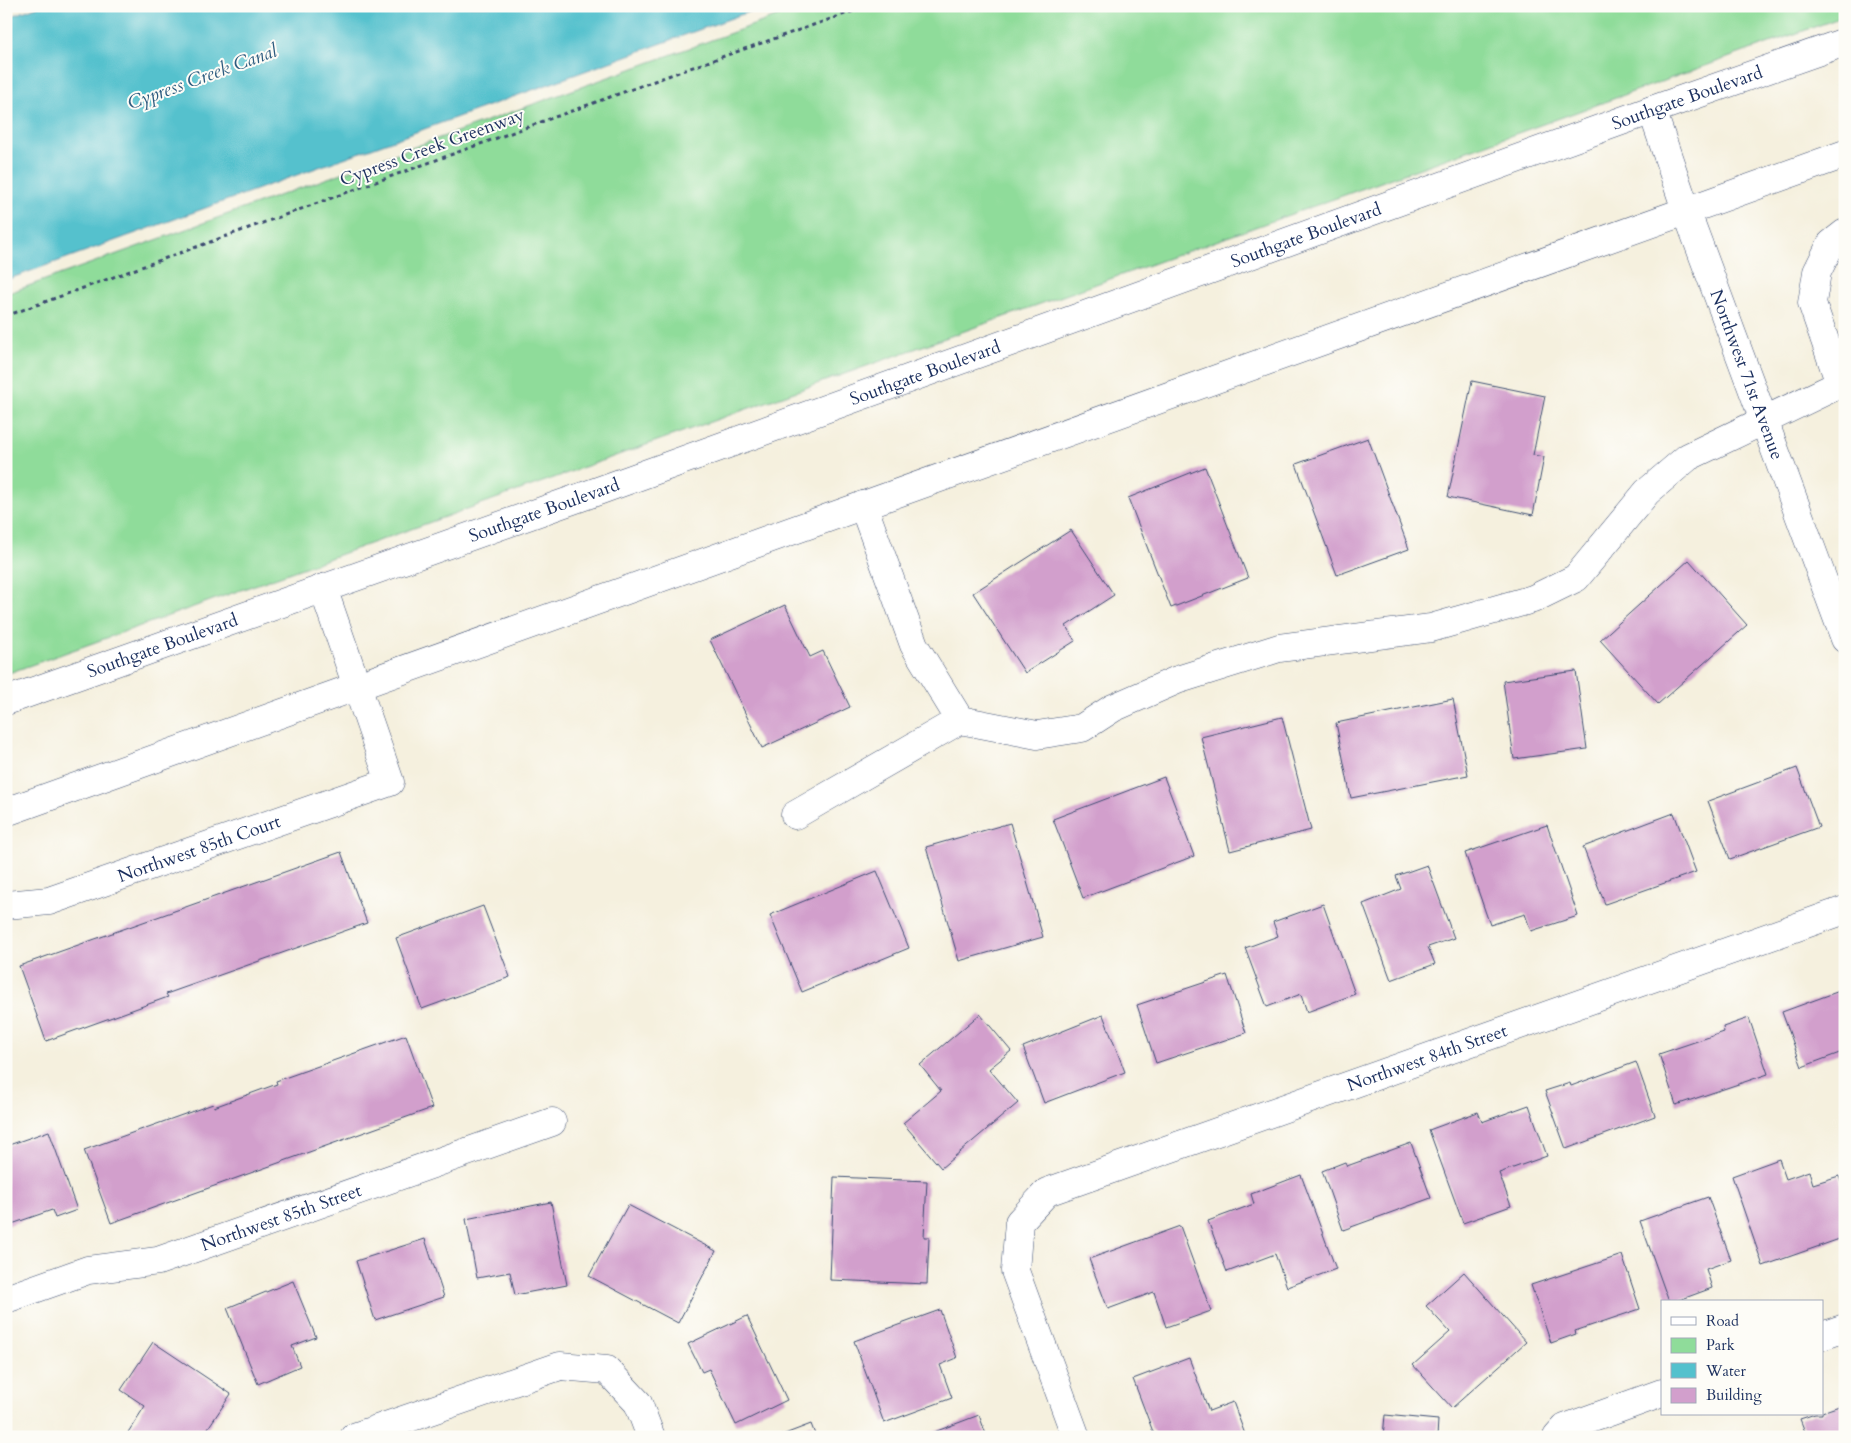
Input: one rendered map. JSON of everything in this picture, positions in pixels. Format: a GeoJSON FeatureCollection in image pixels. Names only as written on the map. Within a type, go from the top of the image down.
{"type":"FeatureCollection","features":[{"type":"Feature","properties":{"kind":"main road","name":"Southgate Boulevard"},"geometry":{"type":"LineString","coordinates":[[6,701],[598,491],[1845,42]]}},
{"type":"Feature","properties":{"kind":"main road","name":"Northwest 71st Avenue"},"geometry":{"type":"LineString","coordinates":[[1652,110],[1686,210],[1845,639]]}},
{"type":"Feature","properties":{"kind":"main road"},"geometry":{"type":"LineString","coordinates":[[6,812],[1845,154]]}},
{"type":"Feature","properties":{"kind":"main road"},"geometry":{"type":"LineString","coordinates":[[795,815],[960,720],[1037,735],[1082,728],[1113,708],[1177,680],[1279,648],[1431,628],[1534,599],[1576,578],[1647,492],[1688,457],[1842,385],[1812,303],[1816,272],[1831,244],[1845,233]]}},
{"type":"Feature","properties":{"kind":"main road"},"geometry":{"type":"LineString","coordinates":[[863,505],[914,645],[960,720]]}},
{"type":"Feature","properties":{"kind":"main road"},"geometry":{"type":"LineString","coordinates":[[323,588],[356,687]]}},
{"type":"Feature","properties":{"kind":"main road","name":"Northwest 85th Court"},"geometry":{"type":"LineString","coordinates":[[6,905],[49,902],[390,782],[356,687]]}},
{"type":"Feature","properties":{"kind":"main road","name":"Northwest 84th Street"},"geometry":{"type":"LineString","coordinates":[[1076,1437],[1015,1271],[1019,1222],[1047,1192],[1845,910]]}},
{"type":"Feature","properties":{"kind":"main road","name":"Northwest 85th Street"},"geometry":{"type":"LineString","coordinates":[[6,1298],[88,1270],[158,1261],[552,1122]]}},
{"type":"Feature","properties":{"kind":"main road"},"geometry":{"type":"LineString","coordinates":[[1824,1335],[1845,1328]]}},
{"type":"Feature","properties":{"kind":"main road"},"geometry":{"type":"LineString","coordinates":[[354,1437],[560,1366],[606,1370],[638,1403],[651,1437]]}},
{"type":"Feature","properties":{"kind":"main road"},"geometry":{"type":"LineString","coordinates":[[1557,1437],[1565,1428],[1661,1393]]}},
{"type":"Feature","properties":{"kind":"path","name":"Cypress Creek Greenway"},"geometry":{"type":"LineString","coordinates":[[6,316],[690,68],[868,6]]}},
{"type":"Feature","properties":{"kind":"green space"},"geometry":{"type":"Polygon","coordinates":[[[806,6],[1845,6],[1845,16],[6,674],[6,294],[806,6]]]}},
{"type":"Feature","properties":{"kind":"water","name":"Cypress Creek Canal"},"geometry":{"type":"Polygon","coordinates":[[[39,6],[765,6],[6,280],[6,18],[39,6]]]}},
{"type":"Feature","properties":{"kind":"building"},"geometry":{"type":"Polygon","coordinates":[[[1472,381],[1545,396],[1533,455],[1544,457],[1533,515],[1448,497],[1472,381]]]}},
{"type":"Feature","properties":{"kind":"building"},"geometry":{"type":"Polygon","coordinates":[[[1368,438],[1409,549],[1337,575],[1296,464],[1368,438]]]}},
{"type":"Feature","properties":{"kind":"building"},"geometry":{"type":"Polygon","coordinates":[[[1205,467],[1248,578],[1171,608],[1128,498],[1205,467]]]}},
{"type":"Feature","properties":{"kind":"building"},"geometry":{"type":"Polygon","coordinates":[[[1071,530],[1114,595],[1066,626],[1075,641],[1025,673],[973,593],[1071,530]]]}},
{"type":"Feature","properties":{"kind":"building"},"geometry":{"type":"Polygon","coordinates":[[[1689,560],[1747,625],[1658,704],[1600,640],[1689,560]]]}},
{"type":"Feature","properties":{"kind":"building"},"geometry":{"type":"Polygon","coordinates":[[[785,605],[810,657],[823,651],[850,707],[762,748],[710,640],[785,605]]]}},
{"type":"Feature","properties":{"kind":"building"},"geometry":{"type":"Polygon","coordinates":[[[1576,671],[1587,749],[1514,759],[1503,681],[1576,671]]]}},
{"type":"Feature","properties":{"kind":"building"},"geometry":{"type":"Polygon","coordinates":[[[1453,699],[1468,775],[1351,798],[1336,723],[1453,699]]]}},
{"type":"Feature","properties":{"kind":"building"},"geometry":{"type":"Polygon","coordinates":[[[1282,717],[1311,830],[1230,851],[1201,737],[1282,717]]]}},
{"type":"Feature","properties":{"kind":"building"},"geometry":{"type":"Polygon","coordinates":[[[1797,768],[1819,827],[1730,859],[1708,801],[1797,768]]]}},
{"type":"Feature","properties":{"kind":"building"},"geometry":{"type":"Polygon","coordinates":[[[1164,777],[1194,856],[1083,898],[1053,819],[1164,777]]]}},
{"type":"Feature","properties":{"kind":"building"},"geometry":{"type":"Polygon","coordinates":[[[1674,813],[1696,872],[1605,904],[1583,847],[1674,813]]]}},
{"type":"Feature","properties":{"kind":"building"},"geometry":{"type":"Polygon","coordinates":[[[1010,823],[1043,937],[959,961],[926,847],[1010,823]]]}},
{"type":"Feature","properties":{"kind":"building"},"geometry":{"type":"Polygon","coordinates":[[[1547,825],[1578,916],[1531,931],[1525,914],[1490,925],[1465,853],[1547,825]]]}},
{"type":"Feature","properties":{"kind":"building"},"geometry":{"type":"Polygon","coordinates":[[[341,852],[367,923],[166,994],[168,997],[46,1041],[19,966],[341,852]]]}},
{"type":"Feature","properties":{"kind":"building"},"geometry":{"type":"Polygon","coordinates":[[[1427,865],[1454,938],[1428,947],[1435,964],[1391,980],[1363,904],[1401,889],[1396,876],[1427,865]]]}},
{"type":"Feature","properties":{"kind":"building"},"geometry":{"type":"Polygon","coordinates":[[[877,871],[909,948],[802,992],[770,915],[877,871]]]}},
{"type":"Feature","properties":{"kind":"building"},"geometry":{"type":"Polygon","coordinates":[[[1323,904],[1355,994],[1307,1012],[1301,994],[1267,1007],[1245,948],[1278,936],[1273,922],[1323,904]]]}},
{"type":"Feature","properties":{"kind":"building"},"geometry":{"type":"Polygon","coordinates":[[[483,906],[510,977],[422,1009],[396,938],[483,906]]]}},
{"type":"Feature","properties":{"kind":"building"},"geometry":{"type":"Polygon","coordinates":[[[1227,975],[1246,1033],[1156,1063],[1137,1005],[1227,975]]]}},
{"type":"Feature","properties":{"kind":"building"},"geometry":{"type":"Polygon","coordinates":[[[1845,989],[1845,1051],[1802,1067],[1782,1012],[1845,989]]]}},
{"type":"Feature","properties":{"kind":"building"},"geometry":{"type":"Polygon","coordinates":[[[980,1014],[1011,1051],[989,1069],[1018,1103],[941,1168],[903,1123],[941,1091],[920,1065],[980,1014]]]}},
{"type":"Feature","properties":{"kind":"building"},"geometry":{"type":"Polygon","coordinates":[[[1103,1015],[1125,1072],[1044,1103],[1023,1047],[1103,1015]]]}},
{"type":"Feature","properties":{"kind":"building"},"geometry":{"type":"Polygon","coordinates":[[[1749,1018],[1768,1074],[1676,1105],[1659,1054],[1724,1032],[1723,1027],[1749,1018]]]}},
{"type":"Feature","properties":{"kind":"building"},"geometry":{"type":"Polygon","coordinates":[[[406,1035],[432,1108],[111,1223],[84,1150],[213,1104],[214,1107],[277,1084],[276,1081],[406,1035]]]}},
{"type":"Feature","properties":{"kind":"building"},"geometry":{"type":"Polygon","coordinates":[[[1636,1062],[1655,1116],[1566,1149],[1545,1091],[1570,1083],[1571,1086],[1636,1062]]]}},
{"type":"Feature","properties":{"kind":"building"},"geometry":{"type":"Polygon","coordinates":[[[1529,1105],[1547,1156],[1499,1173],[1511,1206],[1463,1223],[1429,1130],[1478,1112],[1482,1122],[1529,1105]]]}},
{"type":"Feature","properties":{"kind":"building"},"geometry":{"type":"Polygon","coordinates":[[[49,1131],[77,1210],[55,1218],[52,1210],[6,1226],[6,1146],[49,1131]]]}},
{"type":"Feature","properties":{"kind":"building"},"geometry":{"type":"Polygon","coordinates":[[[1411,1143],[1431,1198],[1343,1230],[1322,1171],[1345,1162],[1347,1166],[1411,1143]]]}},
{"type":"Feature","properties":{"kind":"building"},"geometry":{"type":"Polygon","coordinates":[[[1779,1159],[1786,1179],[1809,1171],[1813,1184],[1839,1176],[1845,1193],[1845,1237],[1763,1266],[1732,1176],[1779,1159]]]}},
{"type":"Feature","properties":{"kind":"building"},"geometry":{"type":"Polygon","coordinates":[[[1301,1175],[1336,1269],[1287,1287],[1275,1254],[1227,1272],[1208,1221],[1254,1204],[1251,1194],[1301,1175]]]}},
{"type":"Feature","properties":{"kind":"building"},"geometry":{"type":"Polygon","coordinates":[[[834,1177],[927,1181],[924,1237],[929,1237],[927,1284],[830,1280],[834,1177]]]}},
{"type":"Feature","properties":{"kind":"building"},"geometry":{"type":"Polygon","coordinates":[[[1708,1197],[1731,1260],[1706,1269],[1712,1288],[1679,1300],[1668,1300],[1640,1221],[1708,1197]]]}},
{"type":"Feature","properties":{"kind":"building"},"geometry":{"type":"Polygon","coordinates":[[[551,1202],[567,1285],[515,1295],[510,1272],[477,1278],[466,1219],[551,1202]]]}},
{"type":"Feature","properties":{"kind":"building"},"geometry":{"type":"Polygon","coordinates":[[[628,1205],[716,1251],[678,1323],[589,1276],[628,1205]]]}},
{"type":"Feature","properties":{"kind":"building"},"geometry":{"type":"Polygon","coordinates":[[[1180,1226],[1211,1311],[1166,1327],[1154,1292],[1108,1309],[1089,1259],[1180,1226]]]}},
{"type":"Feature","properties":{"kind":"building"},"geometry":{"type":"Polygon","coordinates":[[[425,1239],[444,1297],[375,1320],[356,1261],[425,1239]]]}},
{"type":"Feature","properties":{"kind":"building"},"geometry":{"type":"Polygon","coordinates":[[[1622,1255],[1640,1309],[1575,1331],[1576,1334],[1551,1343],[1531,1285],[1622,1255]]]}},
{"type":"Feature","properties":{"kind":"building"},"geometry":{"type":"Polygon","coordinates":[[[1464,1272],[1526,1342],[1452,1408],[1413,1365],[1450,1332],[1426,1306],[1464,1272]]]}},
{"type":"Feature","properties":{"kind":"building"},"geometry":{"type":"Polygon","coordinates":[[[293,1281],[316,1337],[292,1346],[300,1366],[258,1384],[227,1308],[293,1281]]]}},
{"type":"Feature","properties":{"kind":"building"},"geometry":{"type":"Polygon","coordinates":[[[940,1310],[957,1358],[940,1365],[952,1398],[884,1423],[854,1341],[940,1310]]]}},
{"type":"Feature","properties":{"kind":"building"},"geometry":{"type":"Polygon","coordinates":[[[747,1316],[787,1400],[736,1425],[709,1369],[702,1372],[688,1344],[747,1316]]]}},
{"type":"Feature","properties":{"kind":"building"},"geometry":{"type":"Polygon","coordinates":[[[153,1342],[231,1394],[202,1437],[125,1437],[145,1406],[121,1390],[153,1342]]]}},
{"type":"Feature","properties":{"kind":"building"},"geometry":{"type":"Polygon","coordinates":[[[1189,1358],[1209,1411],[1233,1402],[1246,1437],[1155,1437],[1133,1379],[1189,1358]]]}},
{"type":"Feature","properties":{"kind":"building"},"geometry":{"type":"Polygon","coordinates":[[[1845,1404],[1845,1437],[1807,1437],[1800,1419],[1809,1416],[1824,1416],[1824,1411],[1845,1404]]]}},
{"type":"Feature","properties":{"kind":"building"},"geometry":{"type":"Polygon","coordinates":[[[979,1415],[987,1437],[921,1437],[979,1415]]]}},
{"type":"Feature","properties":{"kind":"building"},"geometry":{"type":"Polygon","coordinates":[[[1385,1415],[1438,1420],[1437,1437],[1383,1437],[1385,1415]]]}},
{"type":"Feature","properties":{"kind":"building"},"geometry":{"type":"Polygon","coordinates":[[[811,1424],[816,1437],[777,1437],[811,1424]]]}}]}
